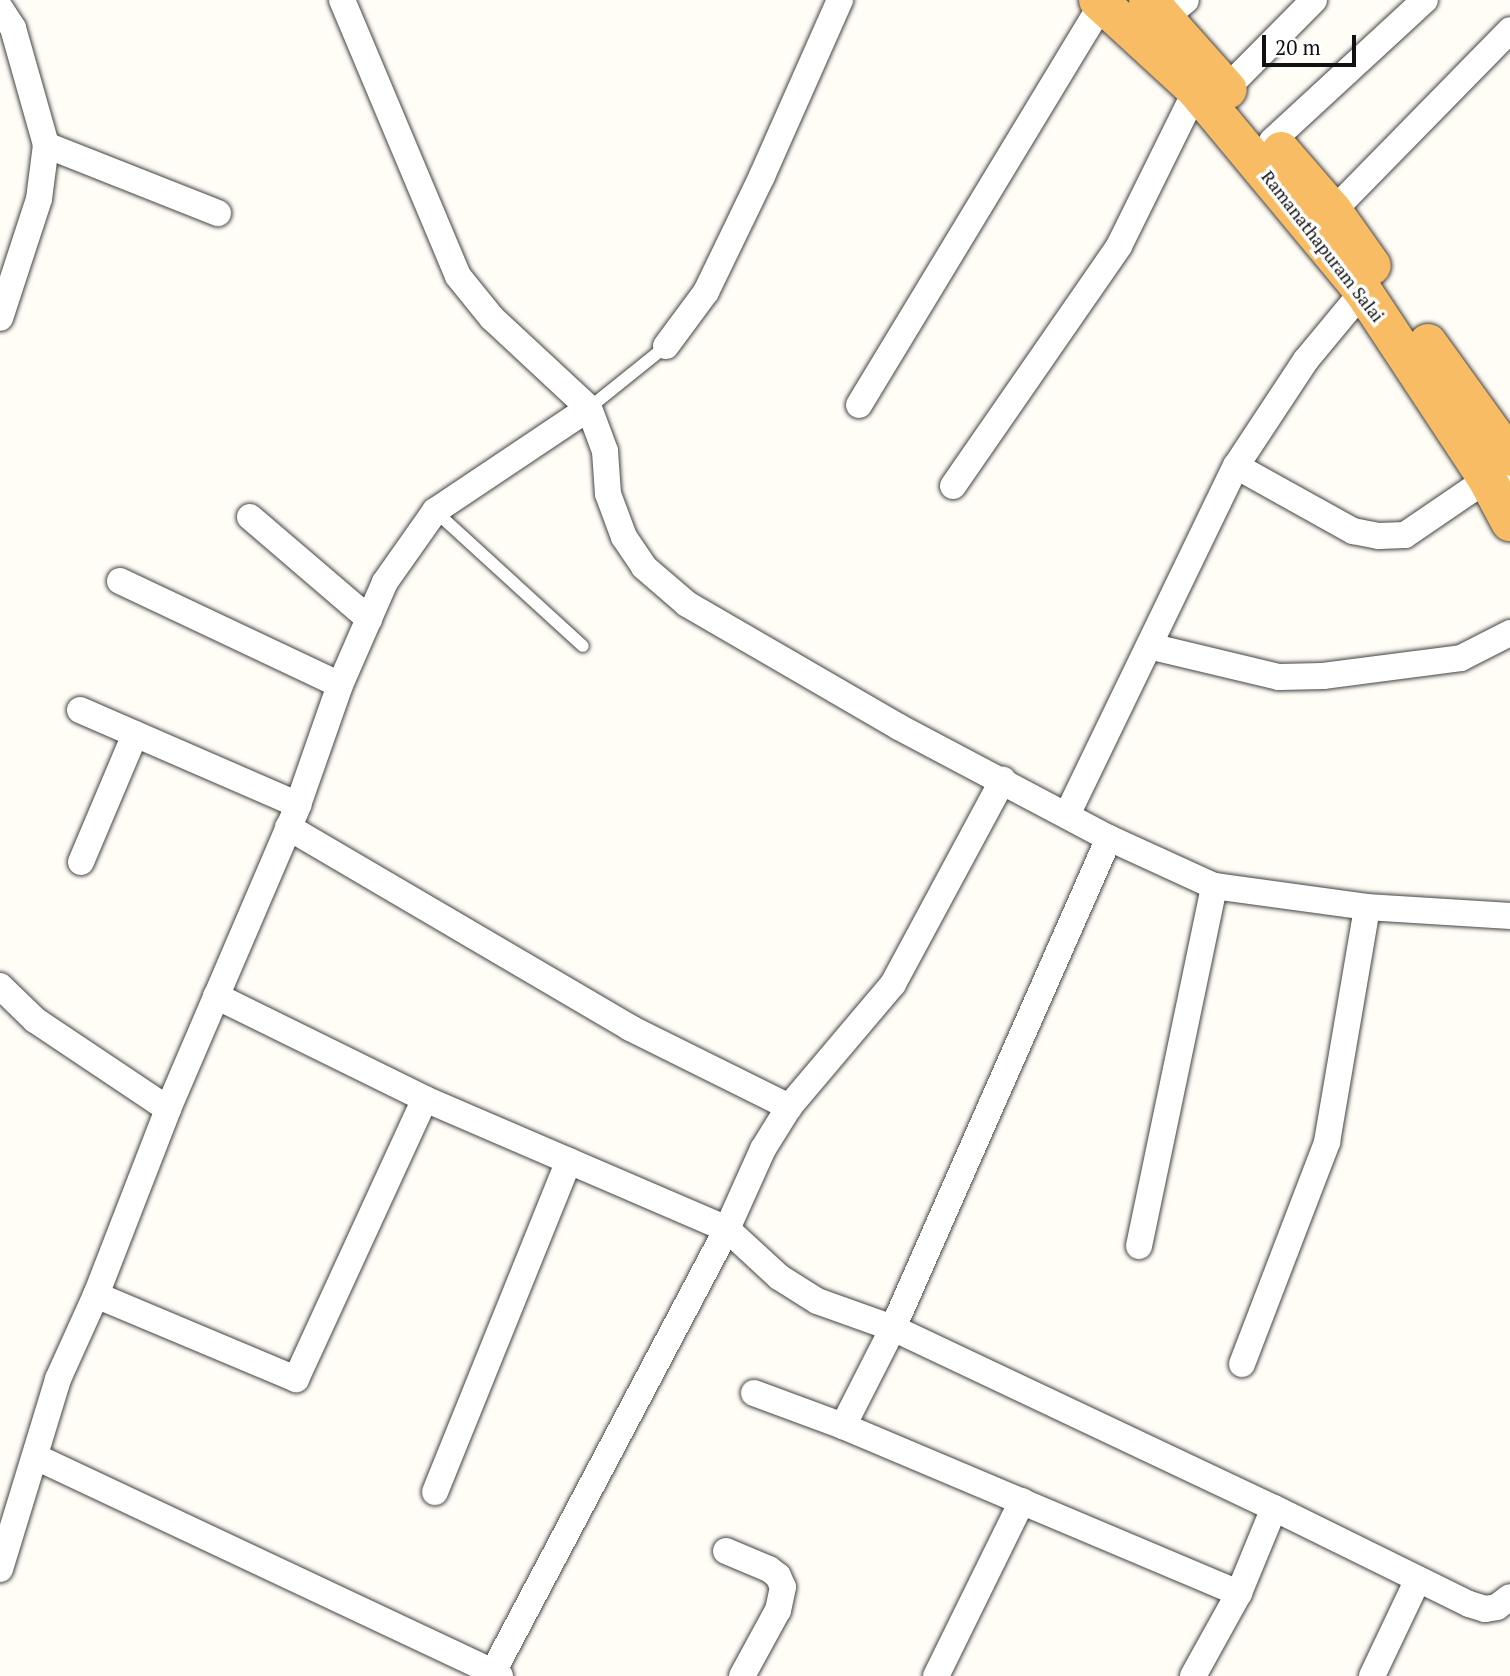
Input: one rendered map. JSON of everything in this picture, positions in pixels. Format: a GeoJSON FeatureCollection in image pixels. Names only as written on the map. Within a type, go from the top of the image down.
{"type":"FeatureCollection","features":[{"type":"Feature","properties":{"kind":"highway","name":"Ramanathapuram Salai"},"geometry":{"type":"LineString","coordinates":[[1100,2],[1211,89],[1272,141],[1333,211],[1502,469],[1510,522]]}},
{"type":"Feature","properties":{"kind":"highway","name":"Ramanathapuram Salai"},"geometry":{"type":"LineString","coordinates":[[1166,6],[1211,89],[1363,291],[1502,469]]}},
{"type":"Feature","properties":{"kind":"street"},"geometry":{"type":"LineString","coordinates":[[342,0],[458,276],[492,318],[589,408],[605,451],[608,494],[624,537],[645,567],[687,604],[899,727],[1109,838],[1214,886],[1367,907],[1510,916]]}},
{"type":"Feature","properties":{"kind":"street"},"geometry":{"type":"LineString","coordinates":[[666,346],[706,292],[762,176],[840,0]]}},
{"type":"Feature","properties":{"kind":"street"},"geometry":{"type":"LineString","coordinates":[[953,486],[1119,246],[1211,89],[1314,0]]}},
{"type":"Feature","properties":{"kind":"street"},"geometry":{"type":"LineString","coordinates":[[1272,141],[1425,0]]}},
{"type":"Feature","properties":{"kind":"street"},"geometry":{"type":"LineString","coordinates":[[859,405],[1100,2]]}},
{"type":"Feature","properties":{"kind":"street"},"geometry":{"type":"LineString","coordinates":[[0,8],[13,28],[46,145],[39,199],[0,318]]}},
{"type":"Feature","properties":{"kind":"street"},"geometry":{"type":"LineString","coordinates":[[1333,211],[1510,30]]}},
{"type":"Feature","properties":{"kind":"street"},"geometry":{"type":"LineString","coordinates":[[46,145],[218,213]]}},
{"type":"Feature","properties":{"kind":"street"},"geometry":{"type":"LineString","coordinates":[[1068,815],[1236,466],[1306,360],[1363,291]]}},
{"type":"Feature","properties":{"kind":"street"},"geometry":{"type":"LineString","coordinates":[[0,1569],[58,1379],[96,1295],[168,1109],[293,816],[340,685],[385,582],[435,511],[589,408]]}},
{"type":"Feature","properties":{"kind":"street"},"geometry":{"type":"LineString","coordinates":[[1236,466],[1353,531],[1379,536],[1405,535],[1502,469]]}},
{"type":"Feature","properties":{"kind":"street"},"geometry":{"type":"LineString","coordinates":[[250,517],[369,619]]}},
{"type":"Feature","properties":{"kind":"street"},"geometry":{"type":"LineString","coordinates":[[120,581],[340,685]]}},
{"type":"Feature","properties":{"kind":"street"},"geometry":{"type":"LineString","coordinates":[[1149,646],[1279,677],[1323,676],[1461,658],[1510,633]]}},
{"type":"Feature","properties":{"kind":"street"},"geometry":{"type":"LineString","coordinates":[[80,710],[135,734],[293,816],[630,1028],[789,1107]]}},
{"type":"Feature","properties":{"kind":"street"},"geometry":{"type":"LineString","coordinates":[[81,862],[135,734]]}},
{"type":"Feature","properties":{"kind":"street"},"geometry":{"type":"LineString","coordinates":[[36,1457],[495,1675],[727,1229],[763,1149],[789,1107],[893,984],[1003,780]]}},
{"type":"Feature","properties":{"kind":"street"},"geometry":{"type":"LineString","coordinates":[[843,1426],[893,1328],[1109,838]]}},
{"type":"Feature","properties":{"kind":"street"},"geometry":{"type":"LineString","coordinates":[[1139,1246],[1214,886]]}},
{"type":"Feature","properties":{"kind":"street"},"geometry":{"type":"LineString","coordinates":[[1242,1363],[1327,1142],[1367,907]]}},
{"type":"Feature","properties":{"kind":"street"},"geometry":{"type":"LineString","coordinates":[[0,986],[35,1020],[168,1109]]}},
{"type":"Feature","properties":{"kind":"street"},"geometry":{"type":"LineString","coordinates":[[216,996],[425,1099],[727,1229],[779,1277],[817,1301],[893,1328],[1485,1609],[1497,1607],[1510,1597]]}},
{"type":"Feature","properties":{"kind":"street"},"geometry":{"type":"LineString","coordinates":[[96,1295],[296,1379],[425,1099]]}},
{"type":"Feature","properties":{"kind":"street"},"geometry":{"type":"LineString","coordinates":[[435,1492],[569,1161]]}},
{"type":"Feature","properties":{"kind":"street"},"geometry":{"type":"LineString","coordinates":[[754,1393],[843,1426],[1239,1593]]}},
{"type":"Feature","properties":{"kind":"street"},"geometry":{"type":"LineString","coordinates":[[936,1676],[1022,1502]]}},
{"type":"Feature","properties":{"kind":"street"},"geometry":{"type":"LineString","coordinates":[[1193,1676],[1239,1593],[1274,1508]]}},
{"type":"Feature","properties":{"kind":"street"},"geometry":{"type":"LineString","coordinates":[[726,1551],[769,1569],[778,1576],[783,1587],[778,1610],[742,1676]]}},
{"type":"Feature","properties":{"kind":"street"},"geometry":{"type":"LineString","coordinates":[[1372,1676],[1419,1579]]}},
{"type":"Feature","properties":{"kind":"lane"},"geometry":{"type":"LineString","coordinates":[[589,408],[666,346]]}},
{"type":"Feature","properties":{"kind":"lane"},"geometry":{"type":"LineString","coordinates":[[435,511],[583,646]]}}]}
